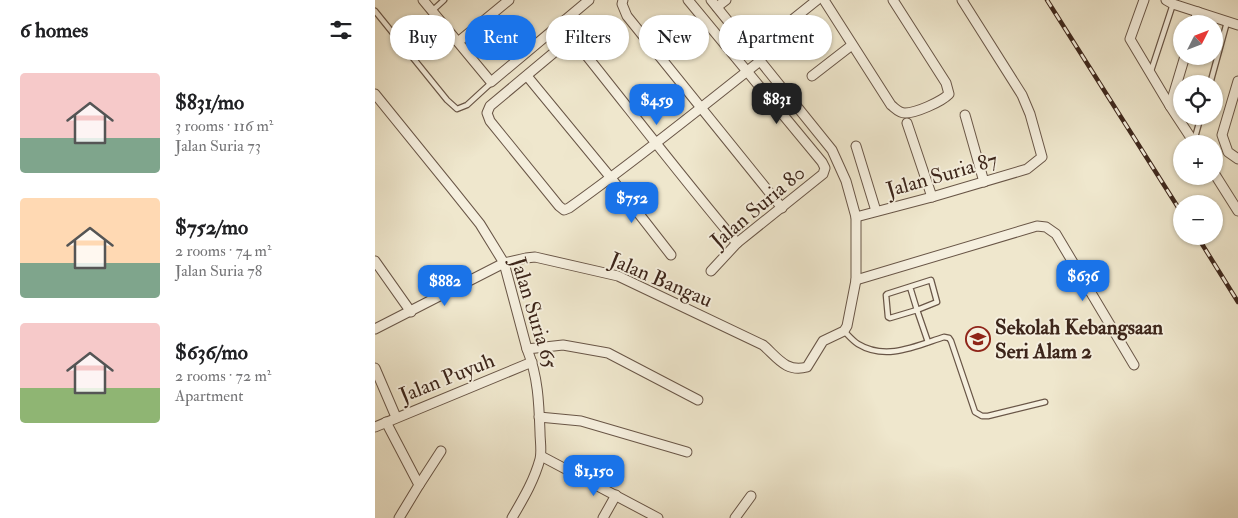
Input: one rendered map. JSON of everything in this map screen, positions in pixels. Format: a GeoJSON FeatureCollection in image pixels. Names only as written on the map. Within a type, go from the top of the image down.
{"type":"FeatureCollection","features":[{"type":"Feature","properties":{"kind":"street"},"geometry":{"type":"LineString","coordinates":[[423,0],[491,82],[589,0]]}},
{"type":"Feature","properties":{"kind":"street"},"geometry":{"type":"LineString","coordinates":[[458,42],[509,0]]}},
{"type":"Feature","properties":{"kind":"street"},"geometry":{"type":"LineString","coordinates":[[623,0],[622,4],[627,16],[782,208]]}},
{"type":"Feature","properties":{"kind":"street"},"geometry":{"type":"LineString","coordinates":[[688,0],[748,71]]}},
{"type":"Feature","properties":{"kind":"street"},"geometry":{"type":"LineString","coordinates":[[726,0],[714,4],[832,150],[846,181],[856,217],[856,280],[847,326],[844,330]]}},
{"type":"Feature","properties":{"kind":"street"},"geometry":{"type":"LineString","coordinates":[[798,15],[817,0]]}},
{"type":"Feature","properties":{"kind":"street"},"geometry":{"type":"LineString","coordinates":[[824,0],[891,105],[905,113],[943,100],[949,94],[946,83],[893,0]]}},
{"type":"Feature","properties":{"kind":"street","name":"Jalan Suria 87"},"geometry":{"type":"LineString","coordinates":[[856,217],[1027,169],[1042,157],[1030,114],[1014,80],[962,0]]}},
{"type":"Feature","properties":{"kind":"street"},"geometry":{"type":"LineString","coordinates":[[1144,0],[1130,39],[1190,135]]}},
{"type":"Feature","properties":{"kind":"street"},"geometry":{"type":"LineString","coordinates":[[1170,2],[1238,25]]}},
{"type":"Feature","properties":{"kind":"street"},"geometry":{"type":"LineString","coordinates":[[737,243],[671,164],[656,142],[582,50],[575,45],[563,45],[490,106],[487,113],[490,121],[564,210],[611,178],[656,142],[760,61]]}},
{"type":"Feature","properties":{"kind":"street"},"geometry":{"type":"LineString","coordinates":[[812,76],[852,45]]}},
{"type":"Feature","properties":{"kind":"street"},"geometry":{"type":"LineString","coordinates":[[1170,106],[1182,65]]}},
{"type":"Feature","properties":{"kind":"street","name":"Jalan Suria 80"},"geometry":{"type":"LineString","coordinates":[[711,271],[737,243],[823,174],[825,168],[748,71]]}},
{"type":"Feature","properties":{"kind":"street"},"geometry":{"type":"LineString","coordinates":[[527,76],[611,178],[671,255]]}},
{"type":"Feature","properties":{"kind":"street"},"geometry":{"type":"LineString","coordinates":[[1238,81],[1222,135],[1228,152],[1238,159]]}},
{"type":"Feature","properties":{"kind":"street","name":"Jalan Suria 65"},"geometry":{"type":"LineString","coordinates":[[375,94],[453,188],[480,224],[504,263],[532,362],[539,397],[541,456],[533,480],[512,518]]}},
{"type":"Feature","properties":{"kind":"street"},"geometry":{"type":"LineString","coordinates":[[965,115],[983,182]]}},
{"type":"Feature","properties":{"kind":"street"},"geometry":{"type":"LineString","coordinates":[[907,123],[932,197]]}},
{"type":"Feature","properties":{"kind":"street"},"geometry":{"type":"LineString","coordinates":[[856,146],[876,211]]}},
{"type":"Feature","properties":{"kind":"street"},"geometry":{"type":"LineString","coordinates":[[1222,185],[1238,211]]}},
{"type":"Feature","properties":{"kind":"street"},"geometry":{"type":"LineString","coordinates":[[856,280],[1037,226],[1046,227],[1056,234],[1134,365]]}},
{"type":"Feature","properties":{"kind":"street","name":"Jalan Bangau"},"geometry":{"type":"LineString","coordinates":[[375,329],[504,263],[535,258],[618,276],[763,345],[779,361],[792,369],[807,367],[823,341],[844,330]]}},
{"type":"Feature","properties":{"kind":"street"},"geometry":{"type":"LineString","coordinates":[[375,261],[411,312]]}},
{"type":"Feature","properties":{"kind":"street"},"geometry":{"type":"LineString","coordinates":[[527,348],[563,345],[608,353],[698,400]]}},
{"type":"Feature","properties":{"kind":"street","name":"Jalan Puyuh"},"geometry":{"type":"LineString","coordinates":[[375,427],[532,362]]}},
{"type":"Feature","properties":{"kind":"street"},"geometry":{"type":"LineString","coordinates":[[375,368],[396,417]]}},
{"type":"Feature","properties":{"kind":"street"},"geometry":{"type":"LineString","coordinates":[[539,417],[581,421],[687,452]]}},
{"type":"Feature","properties":{"kind":"street"},"geometry":{"type":"LineString","coordinates":[[386,422],[419,485]]}},
{"type":"Feature","properties":{"kind":"street"},"geometry":{"type":"LineString","coordinates":[[399,518],[441,450]]}},
{"type":"Feature","properties":{"kind":"street"},"geometry":{"type":"LineString","coordinates":[[541,456],[658,518]]}},
{"type":"Feature","properties":{"kind":"street"},"geometry":{"type":"LineString","coordinates":[[603,518],[616,495]]}},
{"type":"Feature","properties":{"kind":"street"},"geometry":{"type":"LineString","coordinates":[[735,518],[751,496]]}},
{"type":"Feature","properties":{"kind":"lane"},"geometry":{"type":"LineString","coordinates":[[432,11],[445,0]]}},
{"type":"Feature","properties":{"kind":"lane"},"geometry":{"type":"LineString","coordinates":[[1150,72],[1170,2]]}},
{"type":"Feature","properties":{"kind":"lane"},"geometry":{"type":"LineString","coordinates":[[375,11],[447,100],[457,109],[467,105],[491,82]]}},
{"type":"Feature","properties":{"kind":"lane"},"geometry":{"type":"LineString","coordinates":[[1212,75],[1227,22]]}},
{"type":"Feature","properties":{"kind":"lane"},"geometry":{"type":"LineString","coordinates":[[931,280],[937,302],[917,310],[890,318],[888,317],[886,295],[931,280]]}},
{"type":"Feature","properties":{"kind":"lane"},"geometry":{"type":"LineString","coordinates":[[910,287],[928,342]]}},
{"type":"Feature","properties":{"kind":"lane"},"geometry":{"type":"LineString","coordinates":[[844,330],[858,344],[878,352],[897,352],[944,337],[949,338],[975,412],[978,415],[988,416],[1045,402]]}},
{"type":"Feature","properties":{"kind":"railway"},"geometry":{"type":"LineString","coordinates":[[1047,0],[1173,199]]}},
{"type":"Feature","properties":{"kind":"railway"},"geometry":{"type":"LineString","coordinates":[[1203,245],[1238,302]]}},
{"type":"Feature","properties":{"kind":"place","name":"Sekolah Kebangsaan Seri Alam 2"},"geometry":{"type":"Point","coordinates":[978,339]}}]}
